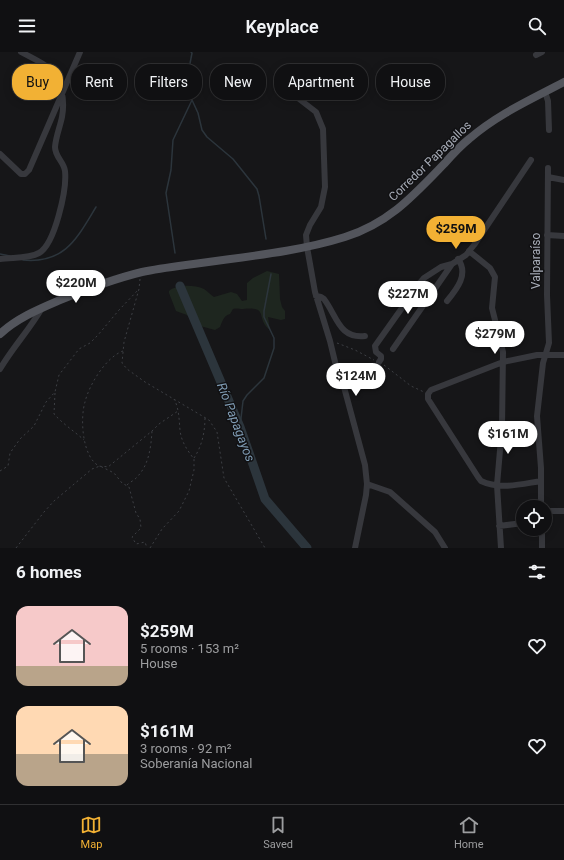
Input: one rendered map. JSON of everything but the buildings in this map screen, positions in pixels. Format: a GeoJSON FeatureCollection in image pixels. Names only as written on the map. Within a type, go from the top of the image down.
{"type":"FeatureCollection","features":[{"type":"Feature","properties":{"kind":"main road","name":"Corredor Papagallos"},"geometry":{"type":"LineString","coordinates":[[0,334],[16,321],[42,307],[91,287],[145,271],[307,247],[347,236],[362,230],[388,216],[414,194],[467,140],[484,126],[498,116],[564,82]]}},
{"type":"Feature","properties":{"kind":"street"},"geometry":{"type":"LineString","coordinates":[[21,52],[42,64]]}},
{"type":"Feature","properties":{"kind":"street"},"geometry":{"type":"LineString","coordinates":[[63,91],[80,52]]}},
{"type":"Feature","properties":{"kind":"street"},"geometry":{"type":"LineString","coordinates":[[545,92],[548,101],[549,130]]}},
{"type":"Feature","properties":{"kind":"street"},"geometry":{"type":"LineString","coordinates":[[0,154],[21,174],[25,174],[29,170],[59,100]]}},
{"type":"Feature","properties":{"kind":"street"},"geometry":{"type":"LineString","coordinates":[[0,259],[38,254],[44,250],[53,233],[60,211],[65,186],[64,165],[56,154],[63,100]]}},
{"type":"Feature","properties":{"kind":"street"},"geometry":{"type":"LineString","coordinates":[[300,100],[316,112],[323,129],[325,187],[321,207],[306,235],[307,247],[316,296],[336,366],[346,394],[365,466],[367,484],[366,495],[356,548]]}},
{"type":"Feature","properties":{"kind":"street"},"geometry":{"type":"LineString","coordinates":[[393,348],[452,264],[469,251],[531,160]]}},
{"type":"Feature","properties":{"kind":"street","name":"Valparaíso"},"geometry":{"type":"LineString","coordinates":[[541,500],[541,468],[537,428],[543,363],[549,344],[547,309],[548,168]]}},
{"type":"Feature","properties":{"kind":"street"},"geometry":{"type":"LineString","coordinates":[[548,177],[564,180]]}},
{"type":"Feature","properties":{"kind":"street"},"geometry":{"type":"LineString","coordinates":[[547,235],[564,236]]}},
{"type":"Feature","properties":{"kind":"street"},"geometry":{"type":"LineString","coordinates":[[469,251],[495,274],[492,308],[503,352],[502,427],[497,486],[501,548]]}},
{"type":"Feature","properties":{"kind":"street"},"geometry":{"type":"LineString","coordinates":[[447,301],[461,283],[461,267],[458,259]]}},
{"type":"Feature","properties":{"kind":"street"},"geometry":{"type":"LineString","coordinates":[[379,362],[381,356],[374,348],[415,288],[430,274],[441,267],[452,264]]}},
{"type":"Feature","properties":{"kind":"street"},"geometry":{"type":"LineString","coordinates":[[316,296],[324,299],[345,332],[354,337],[365,336]]}},
{"type":"Feature","properties":{"kind":"street"},"geometry":{"type":"LineString","coordinates":[[0,369],[34,323],[42,307]]}},
{"type":"Feature","properties":{"kind":"street"},"geometry":{"type":"LineString","coordinates":[[541,481],[508,486],[497,486],[486,483],[478,477],[428,399],[428,394],[433,389],[503,362],[537,355],[564,355]]}},
{"type":"Feature","properties":{"kind":"street"},"geometry":{"type":"LineString","coordinates":[[502,427],[537,428]]}},
{"type":"Feature","properties":{"kind":"street"},"geometry":{"type":"LineString","coordinates":[[367,484],[390,492],[435,532],[446,548]]}},
{"type":"Feature","properties":{"kind":"street"},"geometry":{"type":"LineString","coordinates":[[552,511],[564,511]]}},
{"type":"Feature","properties":{"kind":"street"},"geometry":{"type":"LineString","coordinates":[[499,526],[516,525]]}},
{"type":"Feature","properties":{"kind":"street"},"geometry":{"type":"LineString","coordinates":[[542,536],[542,548]]}},
{"type":"Feature","properties":{"kind":"path"},"geometry":{"type":"LineString","coordinates":[[145,271],[124,342],[122,362],[127,369],[145,382],[209,420],[217,432],[224,478],[265,547]]}},
{"type":"Feature","properties":{"kind":"path"},"geometry":{"type":"LineString","coordinates":[[84,440],[54,414],[54,392],[59,375],[79,350],[98,335],[139,289]]}},
{"type":"Feature","properties":{"kind":"path"},"geometry":{"type":"LineString","coordinates":[[123,351],[116,353],[100,369],[84,402],[84,440],[88,453],[93,461],[114,473],[122,483],[129,487],[136,513],[140,520],[141,528],[132,536],[136,544],[145,542],[147,548]]}},
{"type":"Feature","properties":{"kind":"path"},"geometry":{"type":"LineString","coordinates":[[0,471],[8,466],[10,453],[20,439],[34,426],[46,402],[54,392]]}},
{"type":"Feature","properties":{"kind":"path"},"geometry":{"type":"LineString","coordinates":[[173,398],[178,411],[180,432],[186,450],[194,458]]}},
{"type":"Feature","properties":{"kind":"path"},"geometry":{"type":"LineString","coordinates":[[16,548],[54,501],[92,469],[100,466],[108,467],[159,424],[178,411]]}},
{"type":"Feature","properties":{"kind":"path"},"geometry":{"type":"LineString","coordinates":[[150,548],[162,529],[179,512],[189,491],[194,470],[194,458],[200,450],[205,417]]}},
{"type":"Feature","properties":{"kind":"path"},"geometry":{"type":"LineString","coordinates":[[126,485],[137,477],[146,464],[152,444],[152,431]]}},
{"type":"Feature","properties":{"kind":"shaded area"},"geometry":{"type":"Polygon","coordinates":[[[267,271],[279,274],[280,299],[282,307],[285,311],[285,319],[281,320],[268,317],[270,330],[263,322],[259,311],[256,309],[233,309],[222,321],[220,327],[215,330],[199,326],[187,315],[176,311],[169,293],[169,291],[177,287],[191,286],[204,289],[214,297],[231,292],[237,294],[242,301],[247,300],[247,283],[253,278],[267,271]]]}},
{"type":"Feature","properties":{"kind":"waterway","name":"Río Papagayos"},"geometry":{"type":"LineString","coordinates":[[175,253],[166,193],[171,170],[173,140],[192,100],[188,74],[191,52]]}},
{"type":"Feature","properties":{"kind":"waterway"},"geometry":{"type":"LineString","coordinates":[[192,100],[198,113],[202,130],[207,137],[233,159],[257,189],[266,239]]}},
{"type":"Feature","properties":{"kind":"waterway"},"geometry":{"type":"LineString","coordinates":[[23,260],[49,258],[60,253],[76,238],[96,207]]}},
{"type":"Feature","properties":{"kind":"waterway"},"geometry":{"type":"LineString","coordinates":[[0,254],[10,256]]}},
{"type":"Feature","properties":{"kind":"waterway"},"geometry":{"type":"LineString","coordinates":[[240,427],[243,401],[264,378],[274,348],[274,338],[264,317],[271,274]]}},
{"type":"Feature","properties":{"kind":"waterway","name":"Río Papagayos"},"geometry":{"type":"LineString","coordinates":[[180,286],[240,427],[265,499],[307,548]]}}]}
